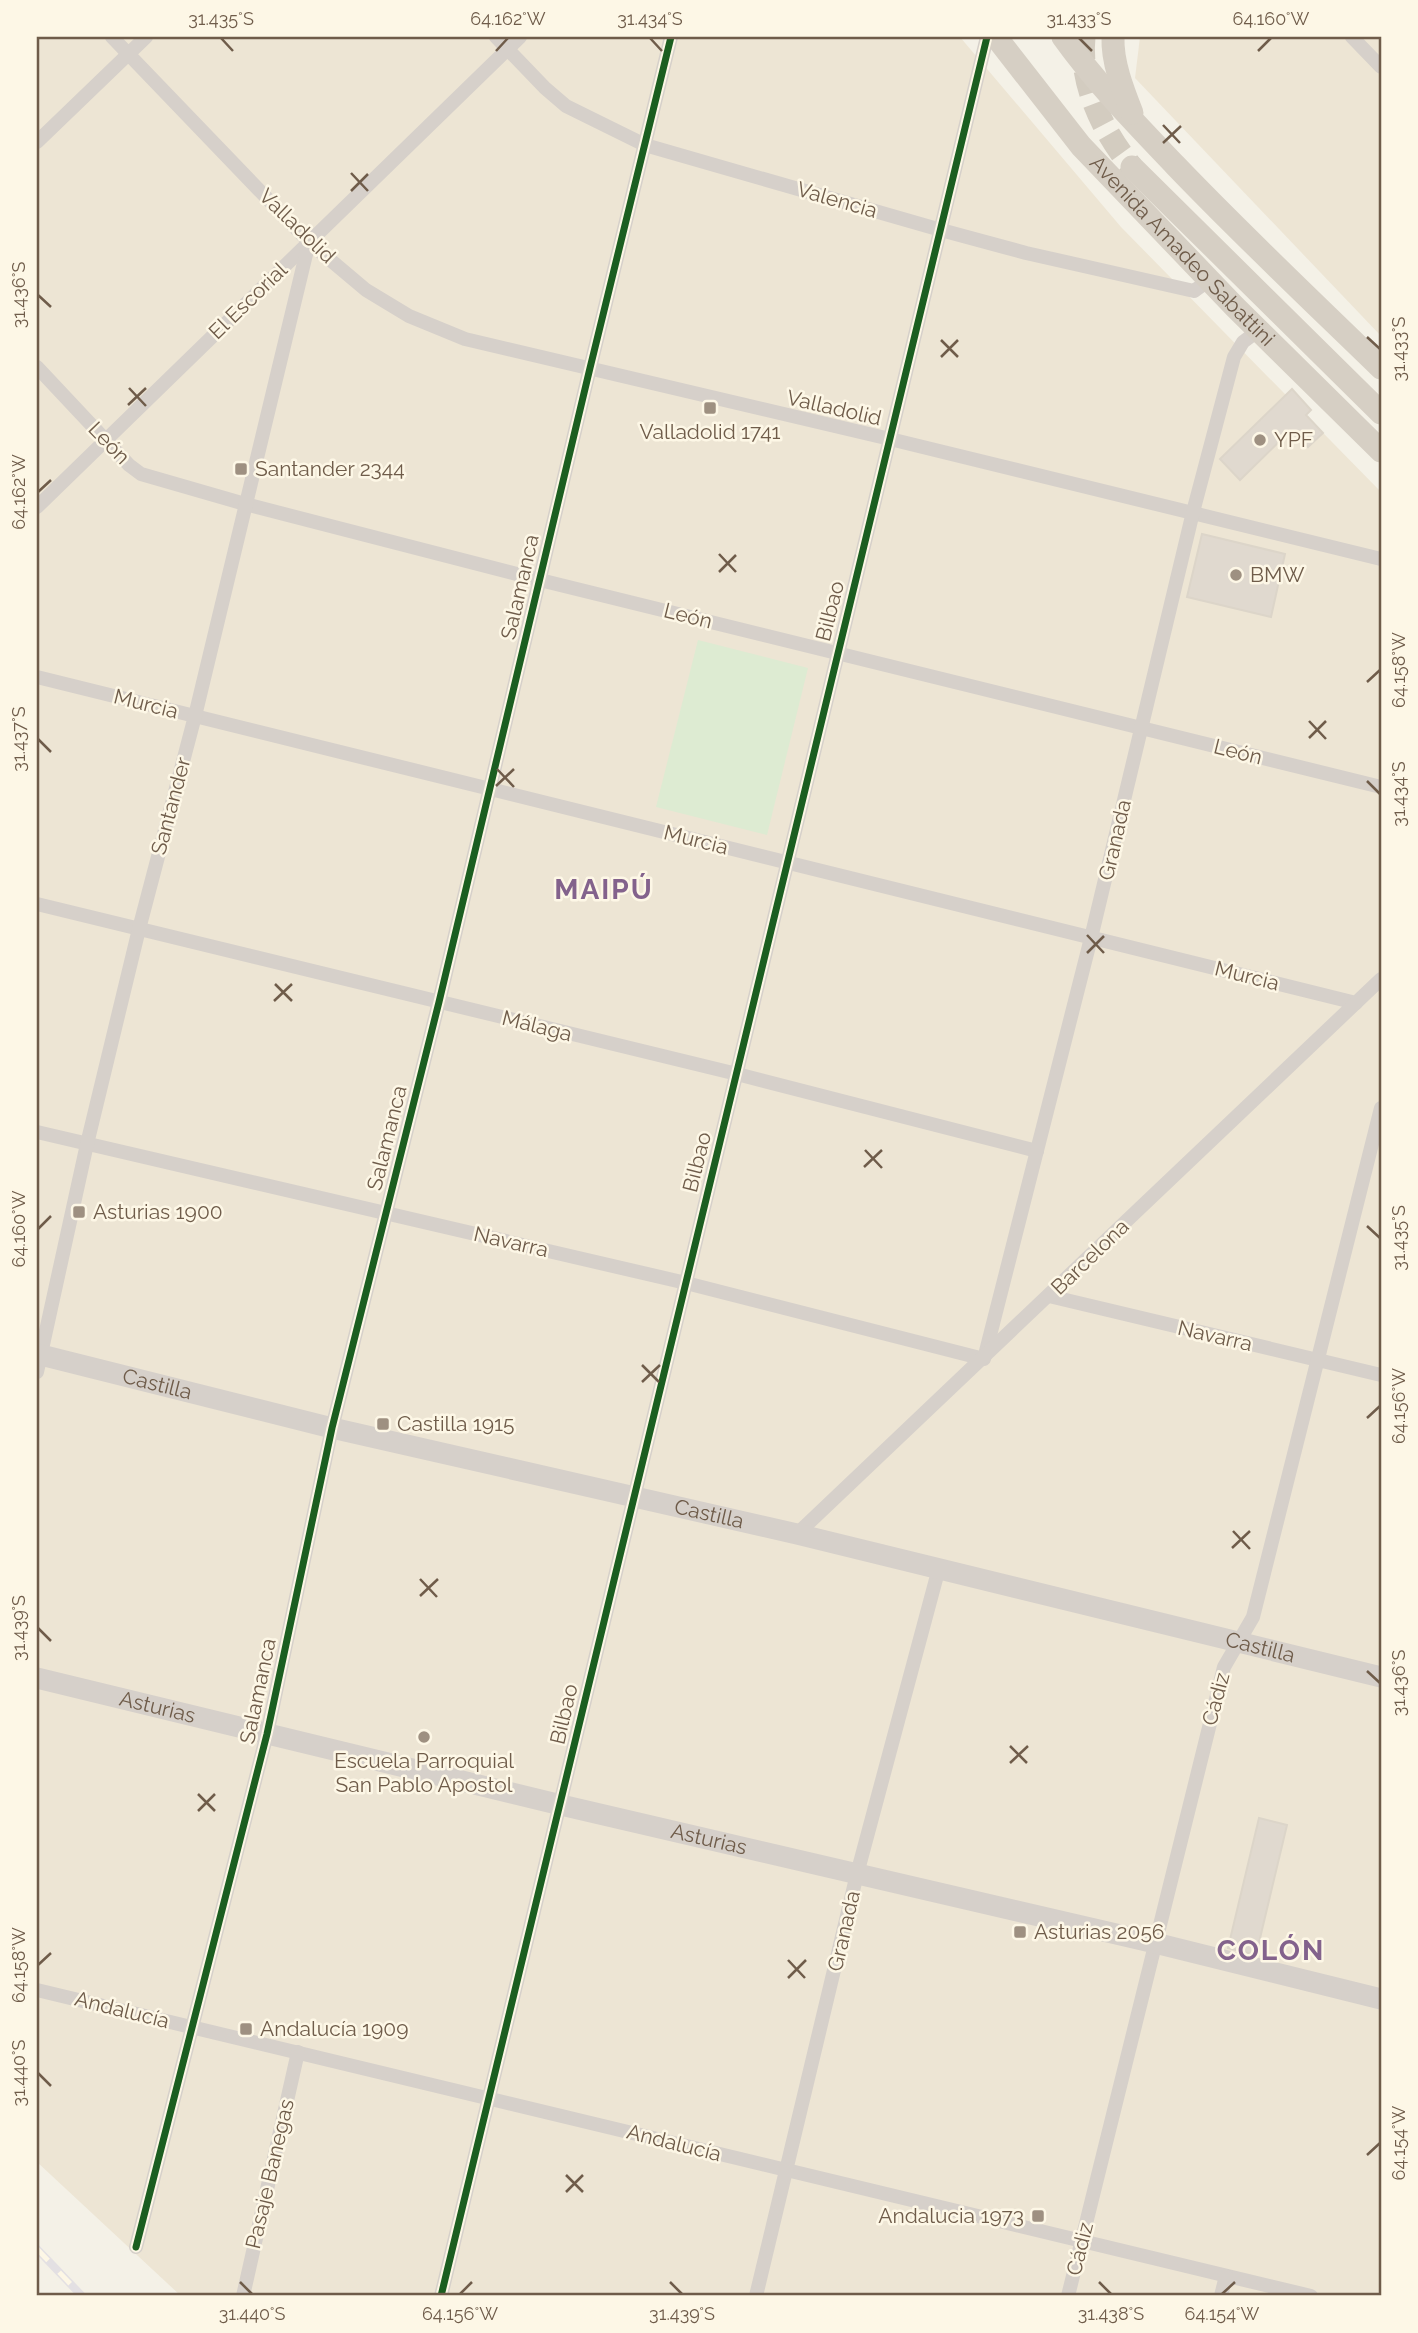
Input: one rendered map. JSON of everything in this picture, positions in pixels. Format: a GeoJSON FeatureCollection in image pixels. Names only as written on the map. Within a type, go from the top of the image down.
{"type":"FeatureCollection","features":[{"type":"Feature","properties":{"kind":"main road","name":"Avenida Amadeo Sabattini"},"geometry":{"type":"LineString","coordinates":[[996,37],[1081,146],[1259,330],[1381,451]]}},
{"type":"Feature","properties":{"kind":"main road"},"geometry":{"type":"LineString","coordinates":[[1063,37],[1137,126],[1381,369]]}},
{"type":"Feature","properties":{"kind":"main road"},"geometry":{"type":"LineString","coordinates":[[1113,37],[1112,45],[1123,89],[1137,126]]}},
{"type":"Feature","properties":{"kind":"main road"},"geometry":{"type":"LineString","coordinates":[[1132,167],[1381,413]]}},
{"type":"Feature","properties":{"kind":"street","name":"Valladolid"},"geometry":{"type":"LineString","coordinates":[[112,37],[309,242],[366,290],[409,316],[465,339],[1381,559]]}},
{"type":"Feature","properties":{"kind":"street"},"geometry":{"type":"LineString","coordinates":[[37,142],[146,37]]}},
{"type":"Feature","properties":{"kind":"street","name":"Valencia"},"geometry":{"type":"LineString","coordinates":[[496,37],[545,89],[566,106],[645,145],[1026,253],[1194,291],[1209,279]]}},
{"type":"Feature","properties":{"kind":"street","name":"El Escorial"},"geometry":{"type":"LineString","coordinates":[[37,507],[520,37]]}},
{"type":"Feature","properties":{"kind":"street","name":"Salamanca"},"geometry":{"type":"LineString","coordinates":[[135,2248],[194,2027],[267,1734],[332,1428],[439,1002],[671,37]]}},
{"type":"Feature","properties":{"kind":"street","name":"Bilbao"},"geometry":{"type":"LineString","coordinates":[[442,2296],[987,37]]}},
{"type":"Feature","properties":{"kind":"street"},"geometry":{"type":"LineString","coordinates":[[1352,37],[1381,67]]}},
{"type":"Feature","properties":{"kind":"street","name":"Santander"},"geometry":{"type":"LineString","coordinates":[[38,1360],[139,929],[195,716],[309,242]]}},
{"type":"Feature","properties":{"kind":"street","name":"Granada"},"geometry":{"type":"LineString","coordinates":[[984,1359],[1091,939],[1193,512],[1234,357],[1243,342],[1259,330]]}},
{"type":"Feature","properties":{"kind":"street","name":"León"},"geometry":{"type":"LineString","coordinates":[[37,367],[129,465],[141,474],[245,504],[540,580],[1381,787]]}},
{"type":"Feature","properties":{"kind":"street","name":"Murcia"},"geometry":{"type":"LineString","coordinates":[[37,677],[1356,1003]]}},
{"type":"Feature","properties":{"kind":"street","name":"Málaga"},"geometry":{"type":"LineString","coordinates":[[37,904],[737,1074],[1037,1151]]}},
{"type":"Feature","properties":{"kind":"street","name":"Barcelona"},"geometry":{"type":"LineString","coordinates":[[797,1534],[1381,979]]}},
{"type":"Feature","properties":{"kind":"street","name":"Cádiz"},"geometry":{"type":"LineString","coordinates":[[1068,2296],[1224,1667],[1253,1617],[1381,1108]]}},
{"type":"Feature","properties":{"kind":"street","name":"Navarra"},"geometry":{"type":"LineString","coordinates":[[37,1132],[686,1283],[984,1359]]}},
{"type":"Feature","properties":{"kind":"street","name":"Navarra"},"geometry":{"type":"LineString","coordinates":[[1049,1296],[1381,1376]]}},
{"type":"Feature","properties":{"kind":"street","name":"Castilla"},"geometry":{"type":"LineString","coordinates":[[38,1360],[797,1534],[1381,1677]]}},
{"type":"Feature","properties":{"kind":"street","name":"Granada"},"geometry":{"type":"LineString","coordinates":[[757,2296],[857,1874],[939,1569]]}},
{"type":"Feature","properties":{"kind":"street","name":"Asturias"},"geometry":{"type":"LineString","coordinates":[[37,1678],[1381,1999]]}},
{"type":"Feature","properties":{"kind":"street","name":"Andalucía"},"geometry":{"type":"LineString","coordinates":[[37,1990],[1311,2296]]}},
{"type":"Feature","properties":{"kind":"street","name":"Pasaje Banegas"},"geometry":{"type":"LineString","coordinates":[[243,2296],[298,2052]]}},
{"type":"Feature","properties":{"kind":"street"},"geometry":{"type":"LineString","coordinates":[[1221,2296],[1226,2276]]}},
{"type":"Feature","properties":{"kind":"shaded area"},"geometry":{"type":"Polygon","coordinates":[[[37,37],[960,37],[1121,227],[1381,492],[1381,2296],[181,2296],[37,2162],[37,37]]]}},
{"type":"Feature","properties":{"kind":"shaded area"},"geometry":{"type":"Polygon","coordinates":[[[1140,37],[1381,37],[1381,336],[1135,78],[1140,37]]]}},
{"type":"Feature","properties":{"kind":"green space"},"geometry":{"type":"Polygon","coordinates":[[[698,640],[808,668],[767,835],[656,807],[698,640]]]}},
{"type":"Feature","properties":{"kind":"building","name":"YPF"},"geometry":{"type":"Polygon","coordinates":[[[1292,389],[1311,410],[1306,415],[1323,433],[1308,447],[1291,430],[1240,480],[1220,459],[1292,389]]]}},
{"type":"Feature","properties":{"kind":"building","name":"BMW"},"geometry":{"type":"Polygon","coordinates":[[[1202,534],[1285,554],[1271,617],[1187,597],[1202,534]]]}},
{"type":"Feature","properties":{"kind":"building"},"geometry":{"type":"Polygon","coordinates":[[[1259,1818],[1287,1825],[1256,1955],[1228,1948],[1259,1818]]]}},
{"type":"Feature","properties":{"kind":"tunnel"},"geometry":{"type":"LineString","coordinates":[[1084,37],[1085,72],[1095,106],[1112,139],[1132,167]]}},
{"type":"Feature","properties":{"kind":"railway"},"geometry":{"type":"LineString","coordinates":[[37,2249],[82,2296]]}},
{"type":"Feature","properties":{"kind":"cycle path"},"geometry":{"type":"LineString","coordinates":[[136,2247],[267,1734],[332,1428],[439,1002],[671,37]]}},
{"type":"Feature","properties":{"kind":"cycle path"},"geometry":{"type":"LineString","coordinates":[[441,2296],[987,37]]}},
{"type":"Feature","properties":{"kind":"place","name":"Valladolid 1741"},"geometry":{"type":"Point","coordinates":[710,408]}},
{"type":"Feature","properties":{"kind":"place","name":"YPF"},"geometry":{"type":"Point","coordinates":[1260,440]}},
{"type":"Feature","properties":{"kind":"place","name":"Santander 2344"},"geometry":{"type":"Point","coordinates":[241,469]}},
{"type":"Feature","properties":{"kind":"place","name":"BMW"},"geometry":{"type":"Point","coordinates":[1236,575]}},
{"type":"Feature","properties":{"kind":"place","name":"Asturias 1900"},"geometry":{"type":"Point","coordinates":[79,1212]}},
{"type":"Feature","properties":{"kind":"place","name":"Castilla 1915"},"geometry":{"type":"Point","coordinates":[383,1424]}},
{"type":"Feature","properties":{"kind":"place","name":"Escuela Parroquial San Pablo Apostol"},"geometry":{"type":"Point","coordinates":[424,1737]}},
{"type":"Feature","properties":{"kind":"place","name":"Asturias 2056"},"geometry":{"type":"Point","coordinates":[1020,1932]}},
{"type":"Feature","properties":{"kind":"place","name":"Andalucía 1909"},"geometry":{"type":"Point","coordinates":[246,2029]}},
{"type":"Feature","properties":{"kind":"place","name":"Andalucia 1973"},"geometry":{"type":"Point","coordinates":[1038,2216]}},
{"type":"Feature","properties":{"kind":"district","name":"MAIPÚ"},"geometry":{"type":"Point","coordinates":[604,889]}},
{"type":"Feature","properties":{"kind":"district","name":"COLÓN"},"geometry":{"type":"Point","coordinates":[1271,1950]}}]}
